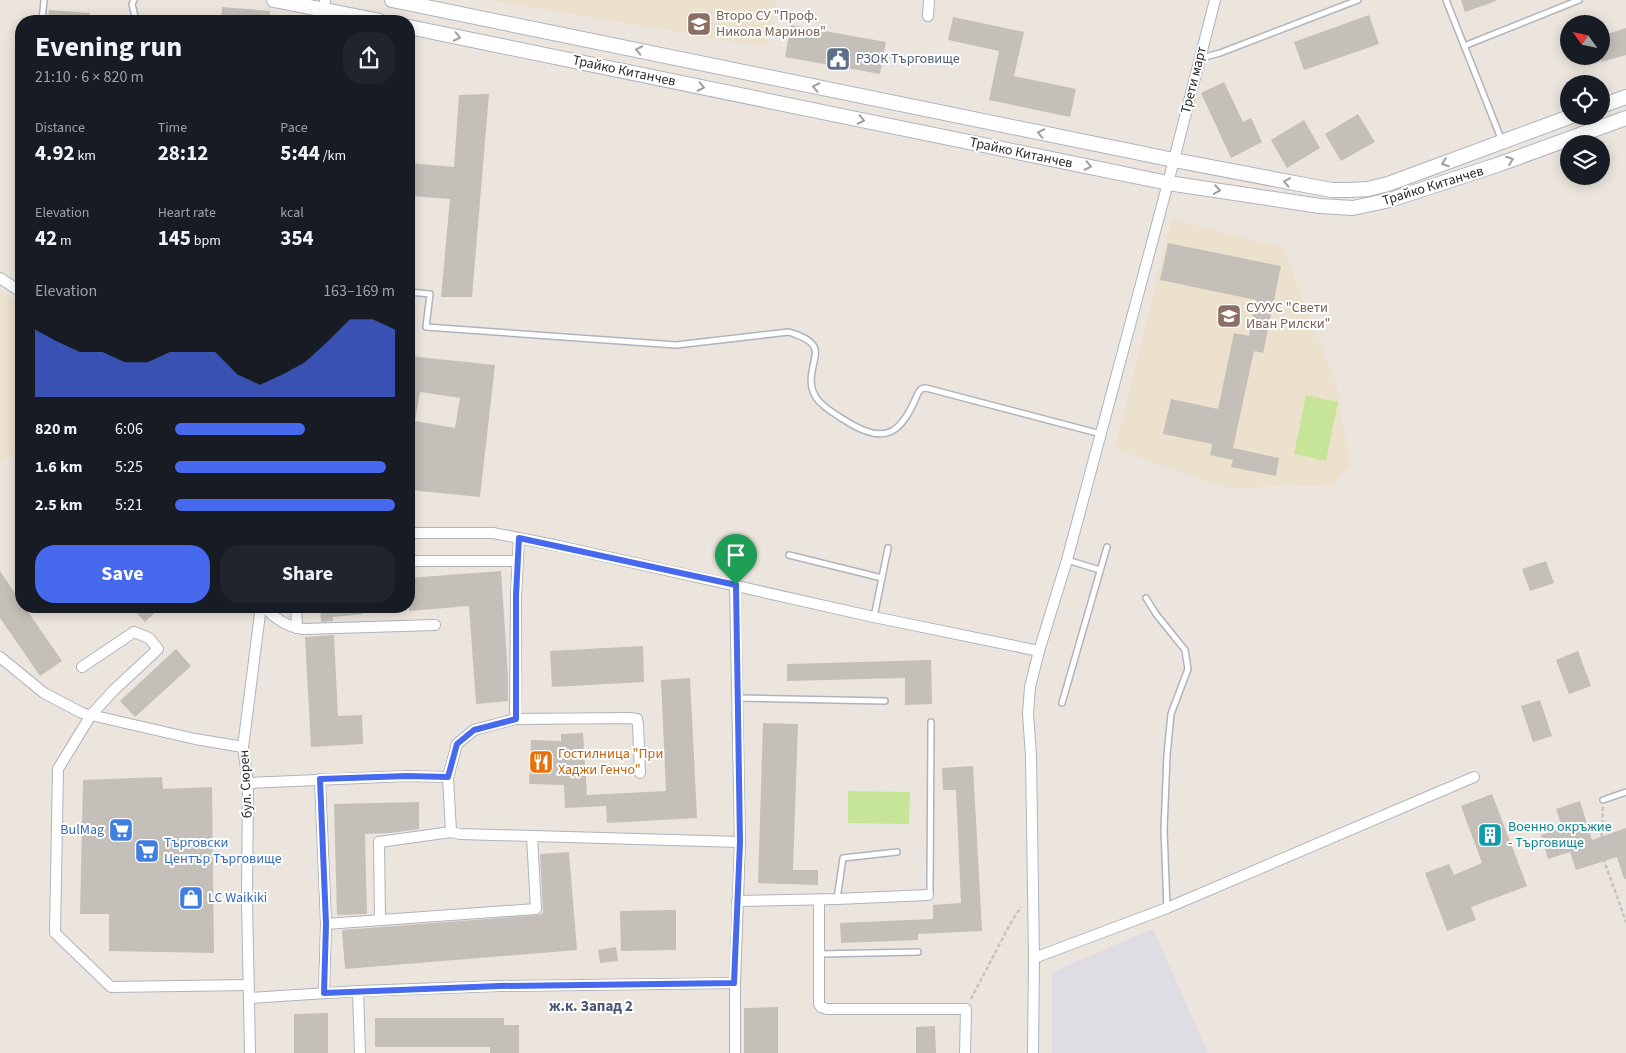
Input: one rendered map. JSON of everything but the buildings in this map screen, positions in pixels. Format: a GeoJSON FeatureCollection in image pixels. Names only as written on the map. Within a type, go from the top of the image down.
{"type":"FeatureCollection","features":[{"type":"Feature","properties":{"kind":"street"},"geometry":{"type":"LineString","coordinates":[[274,0],[349,15]]}},
{"type":"Feature","properties":{"kind":"street","name":"Трайко Китанчев"},"geometry":{"type":"LineString","coordinates":[[392,0],[1174,160],[1325,188],[1368,189],[1388,184],[1560,120]]}},
{"type":"Feature","properties":{"kind":"street"},"geometry":{"type":"LineString","coordinates":[[928,16],[929,0]]}},
{"type":"Feature","properties":{"kind":"street","name":"Трети март"},"geometry":{"type":"LineString","coordinates":[[1032,1053],[1034,958],[1031,756],[1028,714],[1030,686],[1101,434],[1215,0]]}},
{"type":"Feature","properties":{"kind":"street","name":"Трайко Китанчев"},"geometry":{"type":"LineString","coordinates":[[415,28],[1168,183],[1320,206],[1354,208],[1390,200],[1488,168],[1626,118]]}},
{"type":"Feature","properties":{"kind":"street"},"geometry":{"type":"LineString","coordinates":[[1610,103],[1626,97]]}},
{"type":"Feature","properties":{"kind":"street"},"geometry":{"type":"LineString","coordinates":[[0,278],[15,288]]}},
{"type":"Feature","properties":{"kind":"street"},"geometry":{"type":"LineString","coordinates":[[415,533],[493,533],[736,585],[874,617],[1039,650]]}},
{"type":"Feature","properties":{"kind":"street"},"geometry":{"type":"LineString","coordinates":[[516,719],[517,561],[519,538]]}},
{"type":"Feature","properties":{"kind":"street"},"geometry":{"type":"LineString","coordinates":[[415,561],[517,561]]}},
{"type":"Feature","properties":{"kind":"street"},"geometry":{"type":"LineString","coordinates":[[735,1053],[734,983],[740,842],[736,585]]}},
{"type":"Feature","properties":{"kind":"street","name":"бул. Сюрен"},"geometry":{"type":"LineString","coordinates":[[250,1053],[247,899],[248,783],[244,747],[261,613]]}},
{"type":"Feature","properties":{"kind":"street"},"geometry":{"type":"LineString","coordinates":[[269,613],[296,628],[316,630],[435,625]]}},
{"type":"Feature","properties":{"kind":"street"},"geometry":{"type":"LineString","coordinates":[[296,613],[296,628]]}},
{"type":"Feature","properties":{"kind":"street"},"geometry":{"type":"LineString","coordinates":[[82,666],[134,632],[149,638],[158,649],[114,690],[91,715],[58,769],[55,933],[111,987],[249,985]]}},
{"type":"Feature","properties":{"kind":"street"},"geometry":{"type":"LineString","coordinates":[[0,657],[44,693],[82,714],[195,739],[244,747]]}},
{"type":"Feature","properties":{"kind":"street"},"geometry":{"type":"LineString","coordinates":[[451,832],[448,777],[457,744],[474,730],[516,719],[636,719],[638,725],[640,773]]}},
{"type":"Feature","properties":{"kind":"street"},"geometry":{"type":"LineString","coordinates":[[248,783],[407,776],[448,777]]}},
{"type":"Feature","properties":{"kind":"street"},"geometry":{"type":"LineString","coordinates":[[1034,958],[1167,908],[1474,777]]}},
{"type":"Feature","properties":{"kind":"street"},"geometry":{"type":"LineString","coordinates":[[320,779],[326,924],[324,993]]}},
{"type":"Feature","properties":{"kind":"street"},"geometry":{"type":"LineString","coordinates":[[380,920],[379,842],[451,832],[460,834],[740,842]]}},
{"type":"Feature","properties":{"kind":"street"},"geometry":{"type":"LineString","coordinates":[[326,924],[536,909],[532,836]]}},
{"type":"Feature","properties":{"kind":"street"},"geometry":{"type":"LineString","coordinates":[[737,901],[820,900],[928,895]]}},
{"type":"Feature","properties":{"kind":"street"},"geometry":{"type":"LineString","coordinates":[[820,900],[818,954],[819,1004],[821,1007],[827,1009],[966,1009],[965,1053]]}},
{"type":"Feature","properties":{"kind":"street"},"geometry":{"type":"LineString","coordinates":[[249,998],[358,991],[499,986],[734,983]]}},
{"type":"Feature","properties":{"kind":"street"},"geometry":{"type":"LineString","coordinates":[[358,991],[360,1053]]}},
{"type":"Feature","properties":{"kind":"lane"},"geometry":{"type":"LineString","coordinates":[[43,15],[44,0]]}},
{"type":"Feature","properties":{"kind":"lane"},"geometry":{"type":"LineString","coordinates":[[127,0],[133,2],[135,15]]}},
{"type":"Feature","properties":{"kind":"lane"},"geometry":{"type":"LineString","coordinates":[[1200,58],[1220,53],[1358,0]]}},
{"type":"Feature","properties":{"kind":"lane"},"geometry":{"type":"LineString","coordinates":[[1446,0],[1502,142]]}},
{"type":"Feature","properties":{"kind":"lane"},"geometry":{"type":"LineString","coordinates":[[1464,46],[1579,0]]}},
{"type":"Feature","properties":{"kind":"lane"},"geometry":{"type":"LineString","coordinates":[[415,293],[430,294],[426,327],[676,345],[789,332],[804,338],[814,345],[816,354],[810,376],[812,387],[818,399],[826,408],[850,423],[879,435],[895,430],[905,420],[918,393],[921,389],[926,388],[1101,434]]}},
{"type":"Feature","properties":{"kind":"lane"},"geometry":{"type":"LineString","coordinates":[[1062,703],[1107,547]]}},
{"type":"Feature","properties":{"kind":"lane"},"geometry":{"type":"LineString","coordinates":[[874,617],[888,548]]}},
{"type":"Feature","properties":{"kind":"lane"},"geometry":{"type":"LineString","coordinates":[[789,555],[882,578]]}},
{"type":"Feature","properties":{"kind":"lane"},"geometry":{"type":"LineString","coordinates":[[1067,560],[1100,570]]}},
{"type":"Feature","properties":{"kind":"lane"},"geometry":{"type":"LineString","coordinates":[[1146,598],[1156,614],[1185,650],[1188,670],[1172,714],[1167,755],[1164,830],[1167,908]]}},
{"type":"Feature","properties":{"kind":"lane"},"geometry":{"type":"LineString","coordinates":[[737,698],[885,701]]}},
{"type":"Feature","properties":{"kind":"lane"},"geometry":{"type":"LineString","coordinates":[[928,895],[930,892],[931,722]]}},
{"type":"Feature","properties":{"kind":"lane"},"geometry":{"type":"LineString","coordinates":[[1603,800],[1626,792]]}},
{"type":"Feature","properties":{"kind":"lane"},"geometry":{"type":"LineString","coordinates":[[837,899],[843,858],[897,852]]}},
{"type":"Feature","properties":{"kind":"lane"},"geometry":{"type":"LineString","coordinates":[[818,954],[918,952]]}},
{"type":"Feature","properties":{"kind":"path"},"geometry":{"type":"LineString","coordinates":[[1603,800],[1601,852],[1626,922]]}},
{"type":"Feature","properties":{"kind":"path"},"geometry":{"type":"LineString","coordinates":[[966,1009],[1010,924],[1032,889]]}},
{"type":"Feature","properties":{"kind":"shaded area","name":"Второ СУ \"Проф. Никола Маринов\""},"geometry":{"type":"Polygon","coordinates":[[[489,0],[776,0],[766,47],[489,0]]]}},
{"type":"Feature","properties":{"kind":"shaded area","name":"СУУУС \"Свети Иван Рилски\""},"geometry":{"type":"Polygon","coordinates":[[[1172,219],[1283,247],[1337,386],[1351,467],[1330,485],[1227,488],[1115,449],[1172,219]]]}},
{"type":"Feature","properties":{"kind":"shaded area"},"geometry":{"type":"Polygon","coordinates":[[[0,290],[15,300],[15,454],[0,462],[0,290]]]}},
{"type":"Feature","properties":{"kind":"shaded area"},"geometry":{"type":"Polygon","coordinates":[[[1153,929],[1208,1053],[1052,1053],[1052,972],[1153,929]]]}},
{"type":"Feature","properties":{"kind":"green space"},"geometry":{"type":"Polygon","coordinates":[[[1306,395],[1338,402],[1326,461],[1294,454],[1306,395]]]}},
{"type":"Feature","properties":{"kind":"green space"},"geometry":{"type":"Polygon","coordinates":[[[848,791],[910,792],[909,824],[848,823],[848,791]]]}},
{"type":"Feature","properties":{"kind":"place","name":"Второ СУ \"Проф. Никола Маринов\""},"geometry":{"type":"Point","coordinates":[699,24]}},
{"type":"Feature","properties":{"kind":"place","name":"РЗОК Търговище"},"geometry":{"type":"Point","coordinates":[838,59]}},
{"type":"Feature","properties":{"kind":"place","name":"СУУУС \"Свети Иван Рилски\""},"geometry":{"type":"Point","coordinates":[1229,316]}},
{"type":"Feature","properties":{"kind":"place","name":"Гостилница \"При Хаджи Генчо\""},"geometry":{"type":"Point","coordinates":[541,762]}},
{"type":"Feature","properties":{"kind":"place","name":"BulMag"},"geometry":{"type":"Point","coordinates":[121,830]}},
{"type":"Feature","properties":{"kind":"place","name":"Военно окръжие - Търговище"},"geometry":{"type":"Point","coordinates":[1490,835]}},
{"type":"Feature","properties":{"kind":"place","name":"Търговски Център Търговище"},"geometry":{"type":"Point","coordinates":[147,851]}},
{"type":"Feature","properties":{"kind":"place","name":"LC Waikiki"},"geometry":{"type":"Point","coordinates":[191,898]}},
{"type":"Feature","properties":{"kind":"district","name":"ж.к. Запад 2"},"geometry":{"type":"Point","coordinates":[591,1006]}},
{"type":"Feature","properties":{"kind":"route"},"geometry":{"type":"LineString","coordinates":[[519,538],[736,585],[740,842],[734,983],[499,986],[324,993],[326,924],[320,779],[407,776],[448,777],[457,744],[474,730],[516,719],[516,595],[519,538]]}}]}
